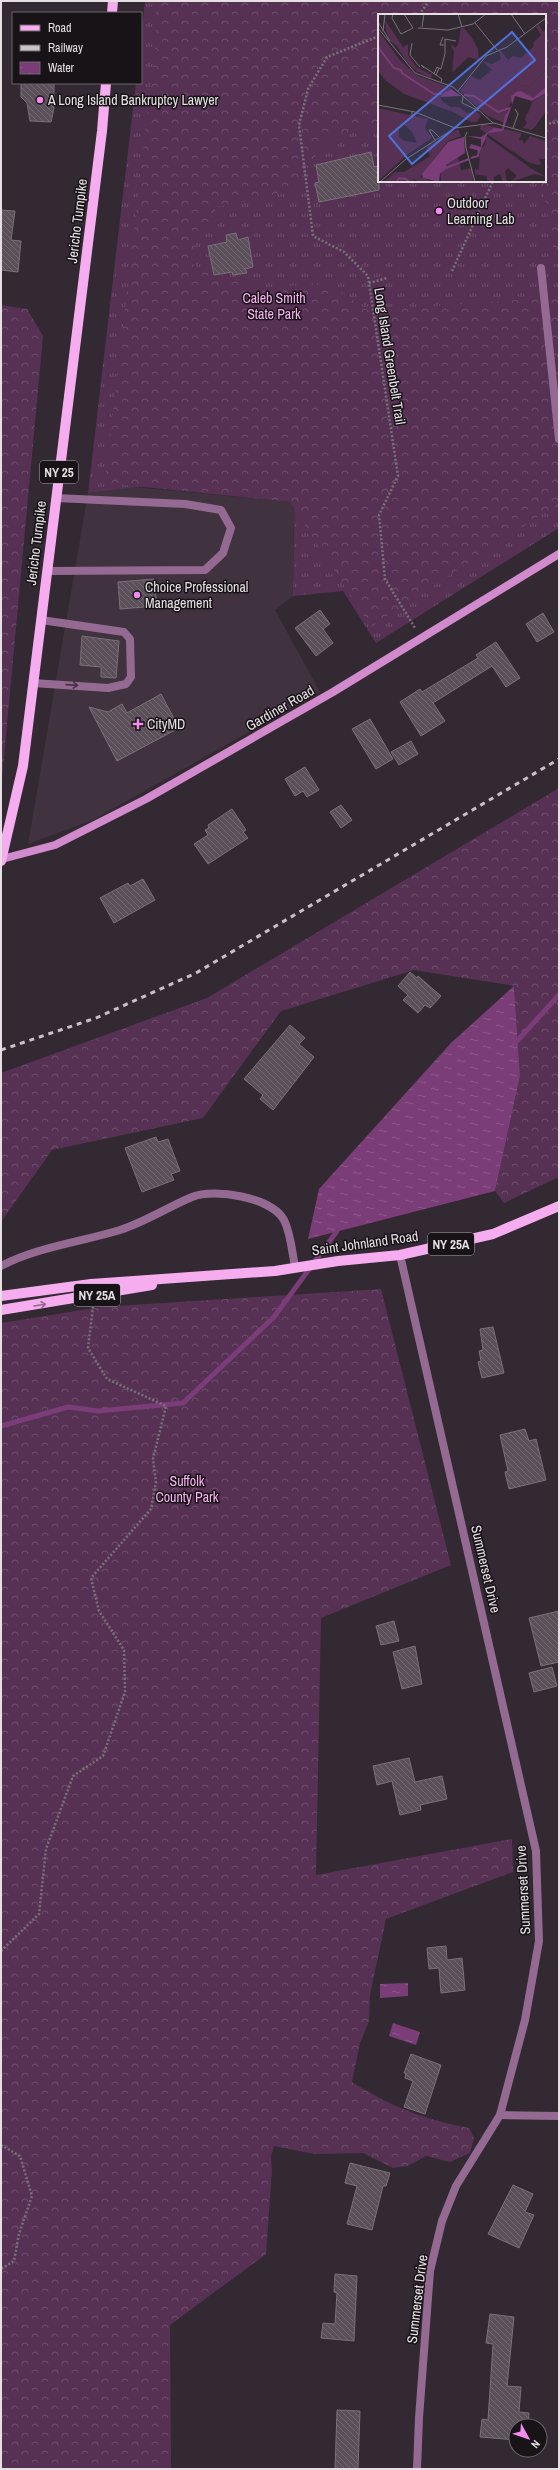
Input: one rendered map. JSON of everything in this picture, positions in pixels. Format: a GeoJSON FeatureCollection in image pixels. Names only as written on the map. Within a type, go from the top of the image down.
{"type":"FeatureCollection","features":[{"type":"Feature","properties":{"kind":"main road"},"geometry":{"type":"LineString","coordinates":[[112,12],[113,1]]}},
{"type":"Feature","properties":{"kind":"main road","name":"Jericho Turnpike"},"geometry":{"type":"LineString","coordinates":[[2,860],[23,766],[102,131],[106,84]]}},
{"type":"Feature","properties":{"kind":"main road","name":"Gardiner Road"},"geometry":{"type":"LineString","coordinates":[[2,860],[55,845],[146,799],[333,692],[559,554]]}},
{"type":"Feature","properties":{"kind":"main road","name":"Saint Johnland Road"},"geometry":{"type":"LineString","coordinates":[[1,1296],[91,1284],[275,1271],[338,1261],[400,1255],[493,1234],[559,1206]]}},
{"type":"Feature","properties":{"kind":"main road","name":"Saint Johnland Road"},"geometry":{"type":"LineString","coordinates":[[1,1310],[123,1291],[192,1277]]}},
{"type":"Feature","properties":{"kind":"street"},"geometry":{"type":"LineString","coordinates":[[541,268],[559,439]]}},
{"type":"Feature","properties":{"kind":"street"},"geometry":{"type":"LineString","coordinates":[[47,571],[205,570],[223,553],[232,528],[221,510],[185,504],[56,498]]}},
{"type":"Feature","properties":{"kind":"street"},"geometry":{"type":"LineString","coordinates":[[33,683],[108,688],[126,684],[130,677],[130,639],[124,632],[41,620]]}},
{"type":"Feature","properties":{"kind":"street"},"geometry":{"type":"LineString","coordinates":[[1,1266],[46,1249],[121,1229],[193,1197],[222,1193],[258,1201],[276,1211],[284,1219],[295,1267]]}},
{"type":"Feature","properties":{"kind":"street","name":"Summerset Drive"},"geometry":{"type":"LineString","coordinates":[[400,1255],[536,1851],[539,1941],[526,2020],[500,2114],[456,2186],[442,2221],[430,2271],[420,2396],[417,2469]]}},
{"type":"Feature","properties":{"kind":"street"},"geometry":{"type":"LineString","coordinates":[[500,2114],[559,2116]]}},
{"type":"Feature","properties":{"kind":"path"},"geometry":{"type":"LineString","coordinates":[[421,14],[429,1]]}},
{"type":"Feature","properties":{"kind":"path","name":"Long Island Greenbelt Trail"},"geometry":{"type":"LineString","coordinates":[[378,36],[327,57],[308,89],[299,125],[313,236],[344,252],[368,276],[398,476],[379,515],[385,579],[422,639]]}},
{"type":"Feature","properties":{"kind":"path"},"geometry":{"type":"LineString","coordinates":[[546,124],[559,122]]}},
{"type":"Feature","properties":{"kind":"path"},"geometry":{"type":"LineString","coordinates":[[452,271],[493,182]]}},
{"type":"Feature","properties":{"kind":"path"},"geometry":{"type":"LineString","coordinates":[[369,283],[387,278]]}},
{"type":"Feature","properties":{"kind":"path"},"geometry":{"type":"LineString","coordinates":[[327,1245],[334,1245]]}},
{"type":"Feature","properties":{"kind":"path"},"geometry":{"type":"LineString","coordinates":[[1,1951],[39,1914],[46,1849],[73,1776],[103,1756],[125,1692],[124,1650],[99,1611],[92,1578],[150,1510],[156,1483],[153,1459],[166,1406],[107,1379],[88,1348],[93,1305]]}},
{"type":"Feature","properties":{"kind":"path"},"geometry":{"type":"LineString","coordinates":[[1,2146],[20,2156],[32,2196],[19,2234],[14,2261],[1,2269]]}},
{"type":"Feature","properties":{"kind":"shaded area"},"geometry":{"type":"Polygon","coordinates":[[[134,487],[290,502],[294,506],[293,596],[275,610],[320,692],[93,820],[28,844],[88,493],[134,487]]]}},
{"type":"Feature","properties":{"kind":"green space","name":"Caleb Smith State Park"},"geometry":{"type":"Polygon","coordinates":[[[145,1],[559,1],[559,528],[376,643],[343,591],[293,596],[295,468],[88,493],[136,84],[142,84],[142,28],[145,1]]]}},
{"type":"Feature","properties":{"kind":"green space","name":"Caleb Smith State Park"},"geometry":{"type":"Polygon","coordinates":[[[156,1],[559,1],[559,280],[543,189],[535,182],[546,182],[546,14],[378,14],[378,125],[327,138],[293,191],[217,207],[185,262],[264,289],[327,282],[369,311],[559,297],[559,503],[371,627],[290,502],[105,483],[156,38],[156,1]]]}},
{"type":"Feature","properties":{"kind":"green space"},"geometry":{"type":"Polygon","coordinates":[[[1,305],[27,309],[43,336],[1,789],[1,305]]]}},
{"type":"Feature","properties":{"kind":"green space"},"geometry":{"type":"Polygon","coordinates":[[[559,788],[559,1177],[504,1203],[495,1191],[520,1076],[514,986],[414,970],[281,1011],[203,1118],[52,1150],[1,1222],[1,1073],[207,998],[559,788]]]}},
{"type":"Feature","properties":{"kind":"green space","name":"Suffolk County Park"},"geometry":{"type":"Polygon","coordinates":[[[381,1289],[451,1565],[321,1618],[316,1875],[512,1839],[513,1872],[386,1919],[370,1995],[369,2021],[360,2043],[352,2082],[408,2111],[437,2121],[469,2128],[474,2138],[470,2153],[450,2162],[426,2156],[408,2166],[393,2168],[363,2153],[314,2154],[274,2146],[271,2157],[272,2170],[266,2254],[170,2325],[171,2469],[1,2469],[1,1323],[101,1307],[381,1289]]]}},
{"type":"Feature","properties":{"kind":"water"},"geometry":{"type":"Polygon","coordinates":[[[514,986],[520,1076],[495,1191],[308,1239],[319,1189],[451,1043],[514,986]]]}},
{"type":"Feature","properties":{"kind":"water"},"geometry":{"type":"Polygon","coordinates":[[[408,1983],[408,1996],[380,1998],[380,1984],[408,1983]]]}},
{"type":"Feature","properties":{"kind":"water"},"geometry":{"type":"Polygon","coordinates":[[[393,2023],[420,2032],[416,2045],[389,2036],[393,2023]]]}},
{"type":"Feature","properties":{"kind":"building"},"geometry":{"type":"Polygon","coordinates":[[[21,84],[54,84],[54,108],[51,122],[30,121],[27,103],[21,97],[21,84]]]}},
{"type":"Feature","properties":{"kind":"building"},"geometry":{"type":"Polygon","coordinates":[[[371,152],[374,167],[378,166],[379,190],[319,202],[315,183],[319,182],[316,165],[371,152]]]}},
{"type":"Feature","properties":{"kind":"building"},"geometry":{"type":"Polygon","coordinates":[[[1,210],[15,211],[11,240],[21,241],[18,272],[1,270],[1,210]]]}},
{"type":"Feature","properties":{"kind":"building"},"geometry":{"type":"Polygon","coordinates":[[[236,233],[238,240],[248,237],[253,267],[245,269],[247,273],[233,275],[232,272],[214,275],[208,246],[227,242],[226,235],[236,233]]]}},
{"type":"Feature","properties":{"kind":"building"},"geometry":{"type":"Polygon","coordinates":[[[154,579],[157,606],[120,609],[118,582],[154,579]]]}},
{"type":"Feature","properties":{"kind":"building"},"geometry":{"type":"Polygon","coordinates":[[[320,610],[330,624],[323,629],[333,643],[316,656],[295,628],[320,610]]]}},
{"type":"Feature","properties":{"kind":"building"},"geometry":{"type":"Polygon","coordinates":[[[543,613],[554,632],[537,642],[526,624],[543,613]]]}},
{"type":"Feature","properties":{"kind":"building"},"geometry":{"type":"Polygon","coordinates":[[[82,636],[119,641],[116,678],[101,677],[101,667],[80,665],[82,636]]]}},
{"type":"Feature","properties":{"kind":"building"},"geometry":{"type":"Polygon","coordinates":[[[496,642],[520,678],[506,687],[492,666],[433,703],[445,721],[421,736],[400,702],[420,689],[422,692],[478,658],[476,655],[496,642]]]}},
{"type":"Feature","properties":{"kind":"building","name":"CityMD"},"geometry":{"type":"Polygon","coordinates":[[[161,694],[179,728],[117,761],[89,707],[108,712],[122,704],[127,713],[161,694]]]}},
{"type":"Feature","properties":{"kind":"building"},"geometry":{"type":"Polygon","coordinates":[[[370,719],[393,759],[376,769],[352,729],[370,719]]]}},
{"type":"Feature","properties":{"kind":"building"},"geometry":{"type":"Polygon","coordinates":[[[411,741],[418,754],[399,765],[391,752],[411,741]]]}},
{"type":"Feature","properties":{"kind":"building"},"geometry":{"type":"Polygon","coordinates":[[[305,767],[319,790],[307,797],[303,791],[295,796],[285,779],[305,767]]]}},
{"type":"Feature","properties":{"kind":"building"},"geometry":{"type":"Polygon","coordinates":[[[341,805],[352,820],[341,828],[330,812],[341,805]]]}},
{"type":"Feature","properties":{"kind":"building"},"geometry":{"type":"Polygon","coordinates":[[[232,809],[246,830],[243,832],[248,838],[208,864],[194,844],[208,835],[205,830],[209,828],[208,825],[232,809]]]}},
{"type":"Feature","properties":{"kind":"building"},"geometry":{"type":"Polygon","coordinates":[[[143,879],[155,900],[114,923],[100,898],[128,883],[130,886],[143,879]]]}},
{"type":"Feature","properties":{"kind":"building"},"geometry":{"type":"Polygon","coordinates":[[[410,972],[417,978],[418,976],[441,996],[430,1008],[425,1005],[418,1013],[403,1000],[408,995],[398,986],[410,972]]]}},
{"type":"Feature","properties":{"kind":"building"},"geometry":{"type":"Polygon","coordinates":[[[290,1025],[305,1038],[299,1044],[314,1057],[273,1110],[260,1099],[263,1095],[244,1079],[290,1025]]]}},
{"type":"Feature","properties":{"kind":"building"},"geometry":{"type":"Polygon","coordinates":[[[156,1137],[158,1142],[168,1139],[180,1171],[171,1174],[174,1180],[142,1192],[125,1148],[156,1137]]]}},
{"type":"Feature","properties":{"kind":"building"},"geometry":{"type":"Polygon","coordinates":[[[493,1327],[504,1373],[482,1378],[478,1362],[481,1361],[479,1351],[483,1350],[480,1329],[493,1327]]]}},
{"type":"Feature","properties":{"kind":"building"},"geometry":{"type":"Polygon","coordinates":[[[525,1429],[529,1441],[536,1439],[546,1480],[509,1489],[505,1472],[508,1471],[500,1435],[525,1429]]]}},
{"type":"Feature","properties":{"kind":"building"},"geometry":{"type":"Polygon","coordinates":[[[559,1611],[559,1662],[541,1666],[529,1618],[559,1611]]]}},
{"type":"Feature","properties":{"kind":"building"},"geometry":{"type":"Polygon","coordinates":[[[394,1621],[399,1641],[381,1645],[376,1626],[394,1621]]]}},
{"type":"Feature","properties":{"kind":"building"},"geometry":{"type":"Polygon","coordinates":[[[415,1646],[422,1684],[402,1689],[393,1652],[415,1646]]]}},
{"type":"Feature","properties":{"kind":"building"},"geometry":{"type":"Polygon","coordinates":[[[552,1667],[557,1686],[534,1692],[529,1673],[552,1667]]]}},
{"type":"Feature","properties":{"kind":"building"},"geometry":{"type":"Polygon","coordinates":[[[409,1758],[415,1782],[442,1776],[447,1799],[420,1805],[421,1810],[400,1815],[392,1781],[377,1785],[373,1766],[409,1758]]]}},
{"type":"Feature","properties":{"kind":"building"},"geometry":{"type":"Polygon","coordinates":[[[446,1946],[447,1960],[462,1958],[465,1990],[441,1993],[439,1968],[429,1969],[427,1948],[446,1946]]]}},
{"type":"Feature","properties":{"kind":"building"},"geometry":{"type":"Polygon","coordinates":[[[411,2054],[441,2065],[425,2114],[404,2107],[413,2081],[405,2078],[406,2073],[404,2073],[411,2054]]]}},
{"type":"Feature","properties":{"kind":"building"},"geometry":{"type":"Polygon","coordinates":[[[350,2163],[390,2173],[386,2186],[383,2186],[372,2230],[347,2224],[357,2186],[345,2183],[350,2163]]]}},
{"type":"Feature","properties":{"kind":"building"},"geometry":{"type":"Polygon","coordinates":[[[513,2185],[533,2194],[525,2212],[534,2215],[519,2248],[488,2234],[513,2185]]]}},
{"type":"Feature","properties":{"kind":"building"},"geometry":{"type":"Polygon","coordinates":[[[335,2274],[357,2276],[354,2341],[321,2338],[323,2323],[335,2324],[337,2293],[334,2292],[335,2274]]]}},
{"type":"Feature","properties":{"kind":"building"},"geometry":{"type":"Polygon","coordinates":[[[490,2314],[514,2317],[507,2386],[521,2387],[519,2412],[529,2413],[529,2418],[508,2418],[508,2439],[480,2437],[482,2419],[488,2420],[493,2344],[486,2343],[490,2314]]]}},
{"type":"Feature","properties":{"kind":"building"},"geometry":{"type":"Polygon","coordinates":[[[337,2410],[360,2411],[358,2469],[335,2469],[337,2410]]]}},
{"type":"Feature","properties":{"kind":"waterway"},"geometry":{"type":"LineString","coordinates":[[518,1040],[559,995]]}},
{"type":"Feature","properties":{"kind":"waterway"},"geometry":{"type":"LineString","coordinates":[[1,1426],[68,1407],[98,1411],[183,1403],[274,1317],[337,1231]]}},
{"type":"Feature","properties":{"kind":"railway"},"geometry":{"type":"LineString","coordinates":[[1,1050],[96,1018],[196,973],[559,759]]}},
{"type":"Feature","properties":{"kind":"place","name":"A Long Island Bankruptcy Lawyer"},"geometry":{"type":"Point","coordinates":[40,100]}},
{"type":"Feature","properties":{"kind":"place","name":"Outdoor Learning Lab"},"geometry":{"type":"Point","coordinates":[439,211]}},
{"type":"Feature","properties":{"kind":"place","name":"Choice Professional Management"},"geometry":{"type":"Point","coordinates":[137,595]}},
{"type":"Feature","properties":{"kind":"place","name":"CityMD"},"geometry":{"type":"Point","coordinates":[138,724]}}]}
